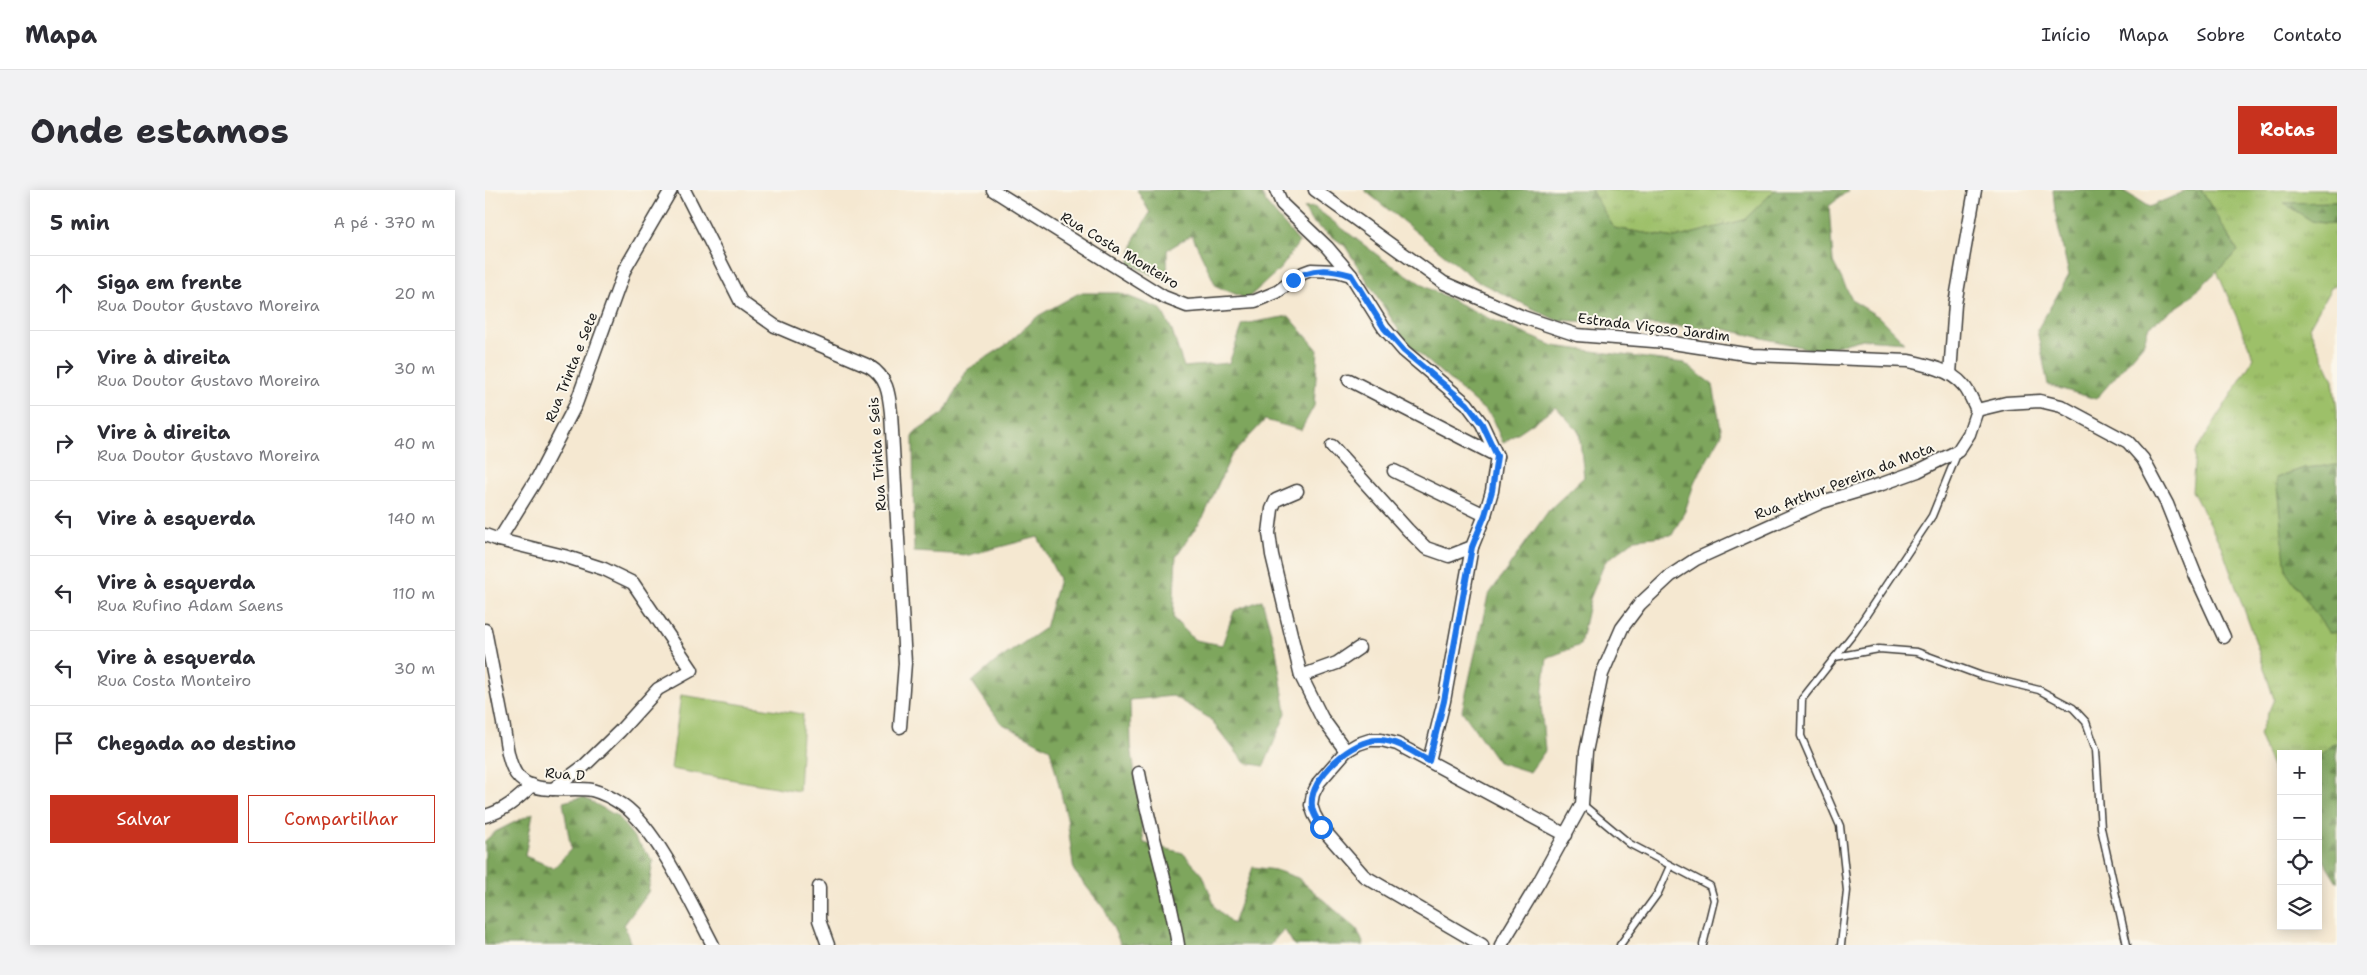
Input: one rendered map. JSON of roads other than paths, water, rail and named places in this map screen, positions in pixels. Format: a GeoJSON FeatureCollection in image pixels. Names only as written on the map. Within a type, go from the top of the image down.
{"type":"FeatureCollection","features":[{"type":"Feature","properties":{"kind":"street","name":"Rua Trinta e Sete"},"geometry":{"type":"LineString","coordinates":[[499,540],[538,477],[575,404],[625,269],[671,190]]}},
{"type":"Feature","properties":{"kind":"street","name":"Rua Trinta e Seis"},"geometry":{"type":"LineString","coordinates":[[684,190],[741,302],[775,326],[869,366],[879,372],[886,383],[891,413],[905,663],[900,727]]}},
{"type":"Feature","properties":{"kind":"street","name":"Rua Costa Monteiro"},"geometry":{"type":"LineString","coordinates":[[993,190],[1164,297],[1187,306],[1255,301],[1266,298],[1303,273],[1311,270],[1337,271],[1351,275]]}},
{"type":"Feature","properties":{"kind":"street"},"geometry":{"type":"LineString","coordinates":[[1276,190],[1283,204],[1327,247],[1351,275],[1384,328],[1404,351],[1467,404],[1482,424],[1497,456],[1492,491],[1472,547],[1444,701],[1429,761]]}},
{"type":"Feature","properties":{"kind":"street","name":"Estrada Viçoso Jardim"},"geometry":{"type":"LineString","coordinates":[[1315,190],[1444,283],[1523,317],[1577,334],[1666,342],[1751,355],[1909,361],[1927,365],[1950,374],[1963,385],[1977,410]]}},
{"type":"Feature","properties":{"kind":"street"},"geometry":{"type":"LineString","coordinates":[[1950,374],[1955,304],[1975,190]]}},
{"type":"Feature","properties":{"kind":"street"},"geometry":{"type":"LineString","coordinates":[[1349,380],[1497,456]]}},
{"type":"Feature","properties":{"kind":"street"},"geometry":{"type":"LineString","coordinates":[[1958,451],[1969,434],[1977,410],[2006,403],[2040,401],[2061,406],[2128,442],[2143,459],[2167,504],[2188,558],[2224,637]]}},
{"type":"Feature","properties":{"kind":"street"},"geometry":{"type":"LineString","coordinates":[[1332,446],[1426,548],[1449,556],[1472,547]]}},
{"type":"Feature","properties":{"kind":"street","name":"Rua Arthur Pereira da Mota"},"geometry":{"type":"LineString","coordinates":[[1501,945],[1566,835],[1582,804],[1586,752],[1593,708],[1603,674],[1622,628],[1640,604],[1670,576],[1696,559],[1822,502],[1891,481],[1958,451]]}},
{"type":"Feature","properties":{"kind":"street"},"geometry":{"type":"LineString","coordinates":[[1394,471],[1485,515]]}},
{"type":"Feature","properties":{"kind":"street"},"geometry":{"type":"LineString","coordinates":[[1297,491],[1276,500],[1270,519],[1269,533],[1277,578],[1301,676],[1322,718],[1346,752]]}},
{"type":"Feature","properties":{"kind":"street"},"geometry":{"type":"LineString","coordinates":[[485,535],[571,558],[603,569],[633,583],[692,670],[658,689],[620,731],[584,766],[553,789]]}},
{"type":"Feature","properties":{"kind":"street","name":"Rua D"},"geometry":{"type":"LineString","coordinates":[[485,630],[512,764],[517,775],[525,783],[532,786],[553,789],[593,790],[610,797],[625,807],[646,830],[675,874],[713,945]]}},
{"type":"Feature","properties":{"kind":"street"},"geometry":{"type":"LineString","coordinates":[[1301,676],[1337,663],[1359,648]]}},
{"type":"Feature","properties":{"kind":"street"},"geometry":{"type":"LineString","coordinates":[[1482,945],[1364,876],[1321,827],[1311,805],[1313,794],[1319,782],[1346,752],[1358,744],[1381,740],[1397,744],[1566,835]]}},
{"type":"Feature","properties":{"kind":"street"},"geometry":{"type":"LineString","coordinates":[[1139,773],[1149,825],[1171,903],[1178,945]]}},
{"type":"Feature","properties":{"kind":"street"},"geometry":{"type":"LineString","coordinates":[[485,816],[496,813],[532,786]]}},
{"type":"Feature","properties":{"kind":"street"},"geometry":{"type":"LineString","coordinates":[[819,887],[819,920],[828,945]]}},
{"type":"Feature","properties":{"kind":"lane"},"geometry":{"type":"LineString","coordinates":[[1841,945],[1847,891],[1840,826],[1801,736],[1802,699],[1854,633],[1932,516],[1958,451]]}},
{"type":"Feature","properties":{"kind":"lane"},"geometry":{"type":"LineString","coordinates":[[1835,657],[1879,649],[1917,652],[1982,676],[2039,690],[2073,708],[2085,722],[2096,750],[2101,828],[2127,945]]}},
{"type":"Feature","properties":{"kind":"lane"},"geometry":{"type":"LineString","coordinates":[[1582,804],[1630,844],[1710,886],[1714,900],[1703,945]]}},
{"type":"Feature","properties":{"kind":"lane"},"geometry":{"type":"LineString","coordinates":[[1619,945],[1658,893],[1670,866]]}}]}
